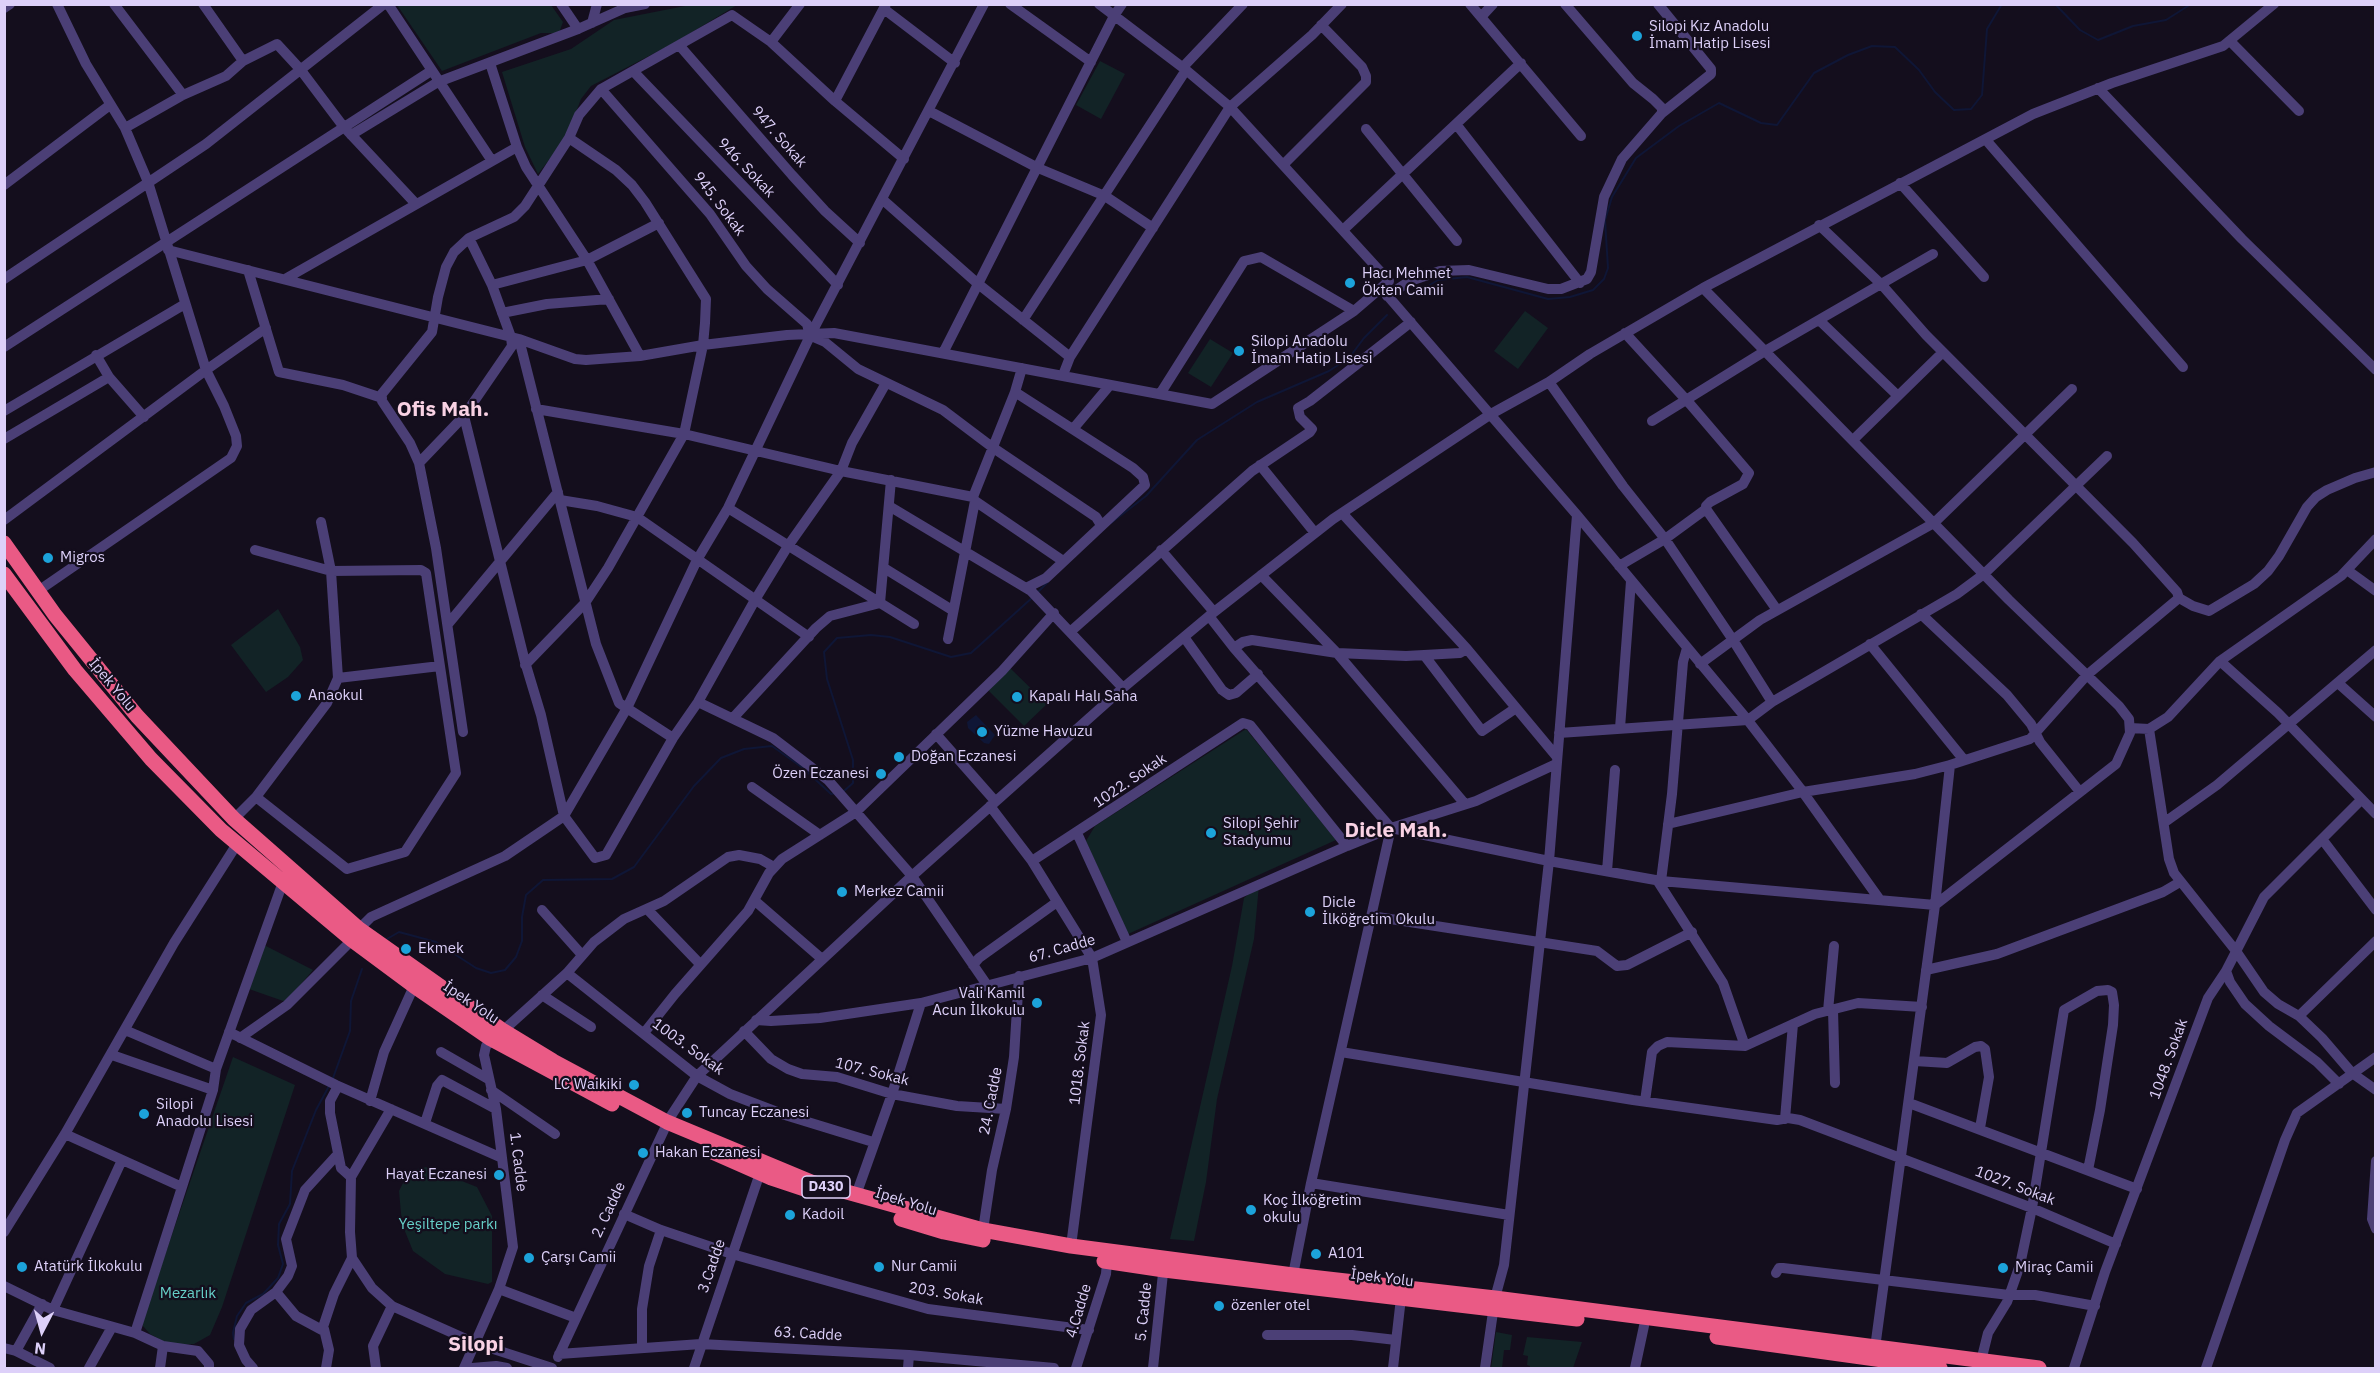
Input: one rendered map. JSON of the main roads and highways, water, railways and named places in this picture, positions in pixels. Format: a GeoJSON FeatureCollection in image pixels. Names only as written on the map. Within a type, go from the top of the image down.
{"type":"FeatureCollection","features":[{"type":"Feature","properties":{"kind":"highway","name":"D430"},"geometry":{"type":"LineString","coordinates":[[4,543],[38,591],[137,716],[234,819],[355,935],[496,1034],[554,1061],[666,1126],[811,1182],[856,1196],[983,1230],[1165,1264],[1293,1275],[1874,1354],[1981,1361],[2039,1368]]}},
{"type":"Feature","properties":{"kind":"highway","name":"İpek Yolu"},"geometry":{"type":"LineString","coordinates":[[4,573],[75,670],[151,759],[221,830],[283,882],[355,935],[414,986],[496,1034]]}},
{"type":"Feature","properties":{"kind":"highway"},"geometry":{"type":"LineString","coordinates":[[124,727],[129,729],[135,727],[138,722],[137,716]]}},
{"type":"Feature","properties":{"kind":"highway"},"geometry":{"type":"LineString","coordinates":[[151,759],[149,752],[152,746],[158,743],[164,745]]}},
{"type":"Feature","properties":{"kind":"highway","name":"İpek Yolu"},"geometry":{"type":"LineString","coordinates":[[666,1126],[760,1173],[944,1232],[1028,1249],[1107,1261],[1165,1264],[1401,1298],[1494,1304],[1644,1326],[1874,1354]]}},
{"type":"Feature","properties":{"kind":"highway","name":"D430"},"geometry":{"type":"LineString","coordinates":[[1874,1354],[1940,1368]]}},
{"type":"Feature","properties":{"kind":"water","name":"Yüzme Havuzu"},"geometry":{"type":"Polygon","coordinates":[[[976,715],[995,735],[989,744],[984,743],[968,728],[967,722],[976,715]]]}},
{"type":"Feature","properties":{"kind":"waterway"},"geometry":{"type":"LineString","coordinates":[[1410,297],[1438,280],[1467,277],[1548,299],[1570,297],[1593,290],[1604,279],[1608,268],[1605,220],[1612,197],[1636,158],[1679,126],[1719,103],[1761,123],[1777,125],[1814,73],[1848,55],[1872,46],[1895,47],[1954,110],[1971,109],[1982,95],[1987,29],[2002,4]]}},
{"type":"Feature","properties":{"kind":"waterway"},"geometry":{"type":"LineString","coordinates":[[2055,4],[2080,30],[2098,40],[2133,26],[2166,20],[2191,4]]}},
{"type":"Feature","properties":{"kind":"waterway"},"geometry":{"type":"LineString","coordinates":[[1111,523],[1146,496],[1197,440],[1257,402],[1329,371],[1349,358],[1364,338],[1387,315]]}},
{"type":"Feature","properties":{"kind":"waterway"},"geometry":{"type":"LineString","coordinates":[[1037,593],[1048,582]]}},
{"type":"Feature","properties":{"kind":"waterway"},"geometry":{"type":"LineString","coordinates":[[844,791],[853,783],[853,760],[827,679],[824,652],[837,638],[871,635],[890,637],[951,657],[971,653],[1033,597]]}},
{"type":"Feature","properties":{"kind":"waterway"},"geometry":{"type":"LineString","coordinates":[[387,939],[399,932],[436,942],[476,968],[491,973],[505,970],[516,957],[522,941],[522,917],[526,895],[543,880],[612,879],[634,867],[694,786],[721,758],[744,749],[772,746],[803,768],[831,794],[836,793]]}},
{"type":"Feature","properties":{"kind":"waterway"},"geometry":{"type":"LineString","coordinates":[[333,1078],[350,1031],[351,1001],[362,969]]}},
{"type":"Feature","properties":{"kind":"waterway"},"geometry":{"type":"LineString","coordinates":[[234,1339],[237,1316],[246,1303],[263,1294],[278,1278],[283,1264],[278,1245],[279,1224],[290,1204],[292,1171],[316,1110],[329,1086]]}},
{"type":"Feature","properties":{"kind":"place","name":"Silopi Kız Anadolu İmam Hatip Lisesi"},"geometry":{"type":"Point","coordinates":[1637,36]}},
{"type":"Feature","properties":{"kind":"place","name":"Hacı Mehmet Ökten Camii"},"geometry":{"type":"Point","coordinates":[1350,283]}},
{"type":"Feature","properties":{"kind":"place","name":"Silopi Anadolu İmam Hatip Lisesi"},"geometry":{"type":"Point","coordinates":[1239,351]}},
{"type":"Feature","properties":{"kind":"place","name":"Migros"},"geometry":{"type":"Point","coordinates":[48,558]}},
{"type":"Feature","properties":{"kind":"place","name":"Anaokul"},"geometry":{"type":"Point","coordinates":[296,696]}},
{"type":"Feature","properties":{"kind":"place","name":"Kapalı Halı Saha"},"geometry":{"type":"Point","coordinates":[1017,697]}},
{"type":"Feature","properties":{"kind":"place","name":"Yüzme Havuzu"},"geometry":{"type":"Point","coordinates":[982,732]}},
{"type":"Feature","properties":{"kind":"place","name":"Doğan Eczanesi"},"geometry":{"type":"Point","coordinates":[899,757]}},
{"type":"Feature","properties":{"kind":"place","name":"Özen Eczanesi"},"geometry":{"type":"Point","coordinates":[881,774]}},
{"type":"Feature","properties":{"kind":"place","name":"Silopi Şehir Stadyumu"},"geometry":{"type":"Point","coordinates":[1211,833]}},
{"type":"Feature","properties":{"kind":"place","name":"Merkez Camii"},"geometry":{"type":"Point","coordinates":[842,892]}},
{"type":"Feature","properties":{"kind":"place","name":"Dicle İlköğretim Okulu"},"geometry":{"type":"Point","coordinates":[1310,912]}},
{"type":"Feature","properties":{"kind":"place","name":"Ekmek"},"geometry":{"type":"Point","coordinates":[406,949]}},
{"type":"Feature","properties":{"kind":"place","name":"Vali Kamil Acun İlkokulu"},"geometry":{"type":"Point","coordinates":[1037,1003]}},
{"type":"Feature","properties":{"kind":"place","name":"LC Waikiki"},"geometry":{"type":"Point","coordinates":[634,1085]}},
{"type":"Feature","properties":{"kind":"place","name":"Tuncay Eczanesi"},"geometry":{"type":"Point","coordinates":[687,1113]}},
{"type":"Feature","properties":{"kind":"place","name":"Silopi Anadolu Lisesi"},"geometry":{"type":"Point","coordinates":[144,1114]}},
{"type":"Feature","properties":{"kind":"place","name":"Hakan Eczanesi"},"geometry":{"type":"Point","coordinates":[643,1153]}},
{"type":"Feature","properties":{"kind":"place","name":"Hayat Eczanesi"},"geometry":{"type":"Point","coordinates":[499,1175]}},
{"type":"Feature","properties":{"kind":"place","name":"Koç İlköğretim okulu"},"geometry":{"type":"Point","coordinates":[1251,1210]}},
{"type":"Feature","properties":{"kind":"place","name":"Kadoil"},"geometry":{"type":"Point","coordinates":[790,1215]}},
{"type":"Feature","properties":{"kind":"place","name":"A101"},"geometry":{"type":"Point","coordinates":[1316,1254]}},
{"type":"Feature","properties":{"kind":"place","name":"Çarşı Camii"},"geometry":{"type":"Point","coordinates":[529,1258]}},
{"type":"Feature","properties":{"kind":"place","name":"Atatürk İlkokulu"},"geometry":{"type":"Point","coordinates":[22,1267]}},
{"type":"Feature","properties":{"kind":"place","name":"Nur Camii"},"geometry":{"type":"Point","coordinates":[879,1267]}},
{"type":"Feature","properties":{"kind":"place","name":"Miraç Camii"},"geometry":{"type":"Point","coordinates":[2003,1268]}},
{"type":"Feature","properties":{"kind":"place","name":"özenler otel"},"geometry":{"type":"Point","coordinates":[1219,1306]}},
{"type":"Feature","properties":{"kind":"district","name":"Ofis Mah."},"geometry":{"type":"Point","coordinates":[443,410]}},
{"type":"Feature","properties":{"kind":"district","name":"Dicle Mah."},"geometry":{"type":"Point","coordinates":[1396,831]}},
{"type":"Feature","properties":{"kind":"district","name":"Silopi"},"geometry":{"type":"Point","coordinates":[476,1345]}},
{"type":"Feature","properties":{"kind":"park label","name":"Yeşiltepe parkı"},"geometry":{"type":"Point","coordinates":[448,1225]}},
{"type":"Feature","properties":{"kind":"park label","name":"Mezarlık"},"geometry":{"type":"Point","coordinates":[188,1294]}}]}
